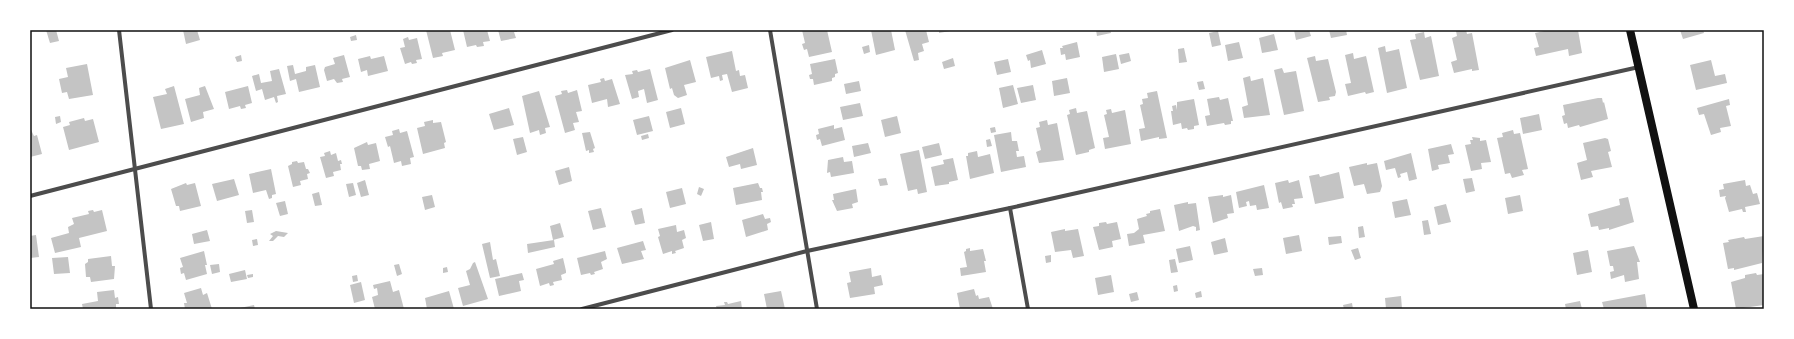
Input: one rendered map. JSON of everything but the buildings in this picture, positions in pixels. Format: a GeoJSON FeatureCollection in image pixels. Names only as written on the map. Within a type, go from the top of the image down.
{"type":"FeatureCollection","features":[{"type":"Feature","properties":{"kind":"main road"},"geometry":{"type":"LineString","coordinates":[[1630,30],[1640,67],[1694,309]]}},
{"type":"Feature","properties":{"kind":"street"},"geometry":{"type":"LineString","coordinates":[[119,30],[151,309]]}},
{"type":"Feature","properties":{"kind":"street"},"geometry":{"type":"LineString","coordinates":[[30,196],[672,30]]}},
{"type":"Feature","properties":{"kind":"street"},"geometry":{"type":"LineString","coordinates":[[770,30],[806,251],[817,309]]}},
{"type":"Feature","properties":{"kind":"street"},"geometry":{"type":"LineString","coordinates":[[582,309],[806,251],[1010,208],[1640,67]]}},
{"type":"Feature","properties":{"kind":"street"},"geometry":{"type":"LineString","coordinates":[[1010,208],[1028,309]]}}]}
